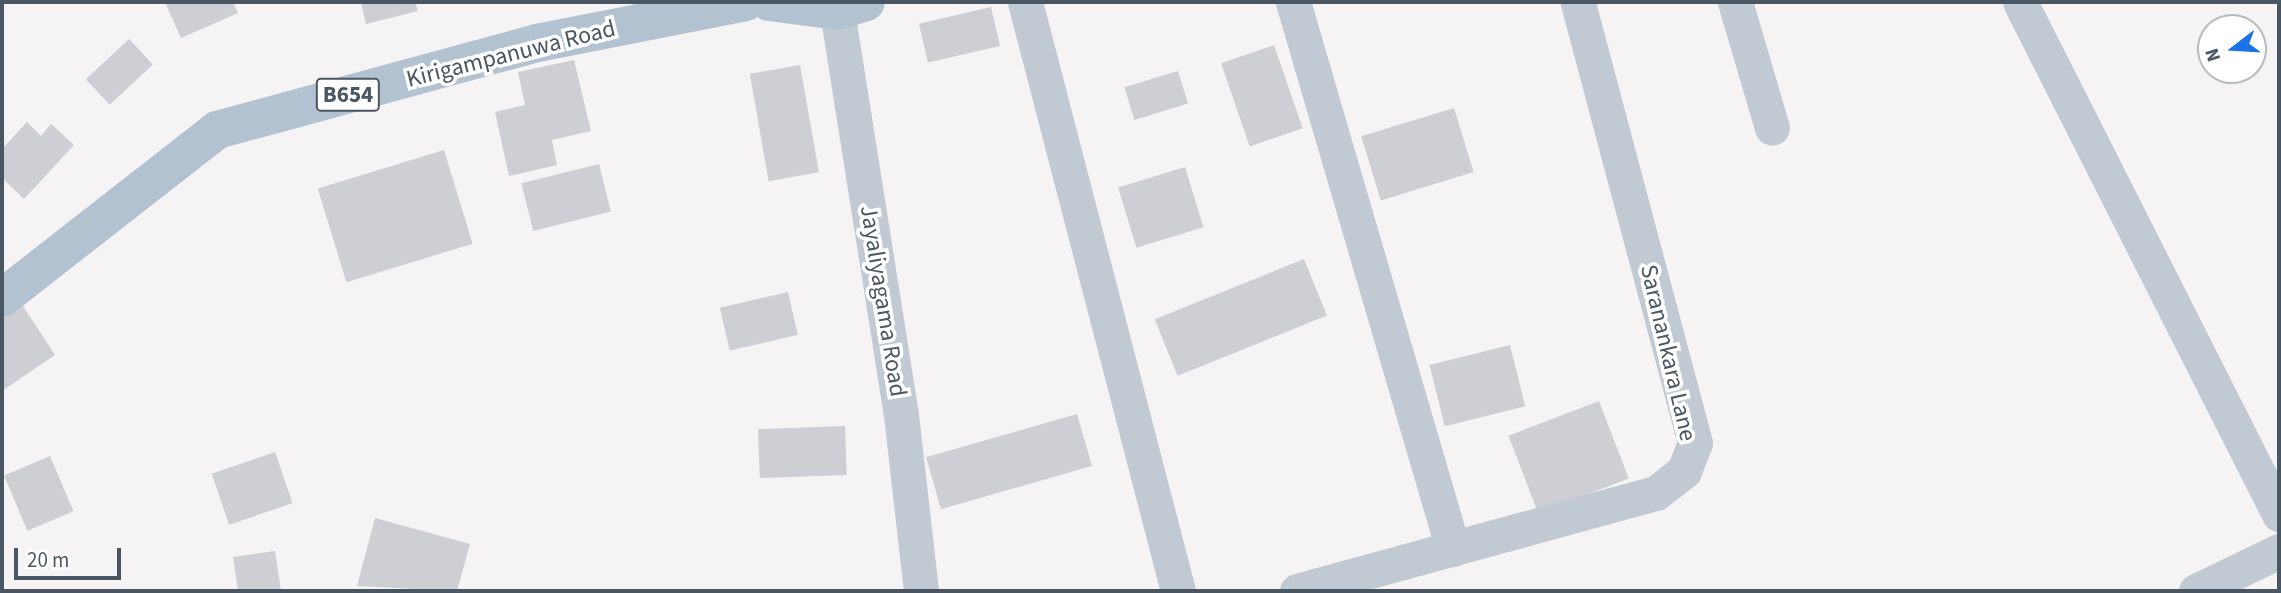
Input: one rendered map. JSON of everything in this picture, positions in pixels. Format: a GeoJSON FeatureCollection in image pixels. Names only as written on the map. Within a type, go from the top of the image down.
{"type":"FeatureCollection","features":[{"type":"Feature","properties":{"kind":"main road","name":"Kirigampanuwa Road"},"geometry":{"type":"LineString","coordinates":[[2,298],[217,130],[537,43],[746,2]]}},
{"type":"Feature","properties":{"kind":"main road"},"geometry":{"type":"LineString","coordinates":[[769,2],[852,6]]}},
{"type":"Feature","properties":{"kind":"street"},"geometry":{"type":"LineString","coordinates":[[1024,2],[1178,591]]}},
{"type":"Feature","properties":{"kind":"street"},"geometry":{"type":"LineString","coordinates":[[1293,2],[1453,549]]}},
{"type":"Feature","properties":{"kind":"street","name":"Saranankara Lane"},"geometry":{"type":"LineString","coordinates":[[1297,591],[1656,493],[1684,471],[1695,443],[1578,2]]}},
{"type":"Feature","properties":{"kind":"street"},"geometry":{"type":"LineString","coordinates":[[1735,2],[1772,128]]}},
{"type":"Feature","properties":{"kind":"street"},"geometry":{"type":"LineString","coordinates":[[2020,2],[2279,514]]}},
{"type":"Feature","properties":{"kind":"street","name":"Jayaliyagama Road"},"geometry":{"type":"LineString","coordinates":[[852,6],[921,591]]}},
{"type":"Feature","properties":{"kind":"street"},"geometry":{"type":"LineString","coordinates":[[2196,591],[2279,551]]}},
{"type":"Feature","properties":{"kind":"building"},"geometry":{"type":"Polygon","coordinates":[[[165,2],[233,2],[238,13],[181,38],[165,2]]]}},
{"type":"Feature","properties":{"kind":"building"},"geometry":{"type":"Polygon","coordinates":[[[361,2],[415,2],[418,11],[366,24],[361,2]]]}},
{"type":"Feature","properties":{"kind":"building"},"geometry":{"type":"Polygon","coordinates":[[[991,7],[1000,46],[928,63],[919,24],[991,7]]]}},
{"type":"Feature","properties":{"kind":"building"},"geometry":{"type":"Polygon","coordinates":[[[129,39],[153,65],[110,105],[86,79],[129,39]]]}},
{"type":"Feature","properties":{"kind":"building"},"geometry":{"type":"Polygon","coordinates":[[[1274,45],[1303,128],[1250,146],[1221,63],[1274,45]]]}},
{"type":"Feature","properties":{"kind":"building"},"geometry":{"type":"Polygon","coordinates":[[[574,60],[591,131],[552,140],[557,165],[509,176],[495,112],[525,105],[518,72],[574,60]]]}},
{"type":"Feature","properties":{"kind":"building"},"geometry":{"type":"Polygon","coordinates":[[[800,65],[819,172],[769,181],[750,74],[800,65]]]}},
{"type":"Feature","properties":{"kind":"building"},"geometry":{"type":"Polygon","coordinates":[[[1178,71],[1188,104],[1134,120],[1124,87],[1178,71]]]}},
{"type":"Feature","properties":{"kind":"building"},"geometry":{"type":"Polygon","coordinates":[[[1454,108],[1474,172],[1381,200],[1361,136],[1454,108]]]}},
{"type":"Feature","properties":{"kind":"building"},"geometry":{"type":"Polygon","coordinates":[[[27,122],[41,136],[51,124],[74,145],[24,199],[2,178],[2,149],[27,122]]]}},
{"type":"Feature","properties":{"kind":"building"},"geometry":{"type":"Polygon","coordinates":[[[444,150],[473,244],[346,282],[318,189],[444,150]]]}},
{"type":"Feature","properties":{"kind":"building"},"geometry":{"type":"Polygon","coordinates":[[[599,164],[611,212],[533,231],[521,183],[599,164]]]}},
{"type":"Feature","properties":{"kind":"building"},"geometry":{"type":"Polygon","coordinates":[[[1185,167],[1203,227],[1136,248],[1118,187],[1185,167]]]}},
{"type":"Feature","properties":{"kind":"building"},"geometry":{"type":"Polygon","coordinates":[[[1304,259],[1327,316],[1178,376],[1155,319],[1304,259]]]}},
{"type":"Feature","properties":{"kind":"building"},"geometry":{"type":"Polygon","coordinates":[[[788,292],[798,335],[730,351],[720,308],[788,292]]]}},
{"type":"Feature","properties":{"kind":"building"},"geometry":{"type":"Polygon","coordinates":[[[19,300],[55,355],[2,391],[2,311],[19,300]]]}},
{"type":"Feature","properties":{"kind":"building"},"geometry":{"type":"Polygon","coordinates":[[[1510,345],[1525,406],[1445,426],[1429,365],[1510,345]]]}},
{"type":"Feature","properties":{"kind":"building"},"geometry":{"type":"Polygon","coordinates":[[[1599,401],[1629,478],[1538,513],[1508,436],[1599,401]]]}},
{"type":"Feature","properties":{"kind":"building"},"geometry":{"type":"Polygon","coordinates":[[[1077,414],[1092,466],[941,509],[926,457],[1077,414]]]}},
{"type":"Feature","properties":{"kind":"building"},"geometry":{"type":"Polygon","coordinates":[[[845,426],[847,475],[760,478],[758,429],[845,426]]]}},
{"type":"Feature","properties":{"kind":"building"},"geometry":{"type":"Polygon","coordinates":[[[275,452],[293,503],[229,525],[212,474],[275,452]]]}},
{"type":"Feature","properties":{"kind":"building"},"geometry":{"type":"Polygon","coordinates":[[[50,456],[73,511],[27,531],[4,476],[50,456]]]}},
{"type":"Feature","properties":{"kind":"building"},"geometry":{"type":"Polygon","coordinates":[[[375,518],[470,544],[457,591],[357,586],[375,518]]]}},
{"type":"Feature","properties":{"kind":"building"},"geometry":{"type":"Polygon","coordinates":[[[275,551],[281,591],[238,591],[233,557],[275,551]]]}}]}
